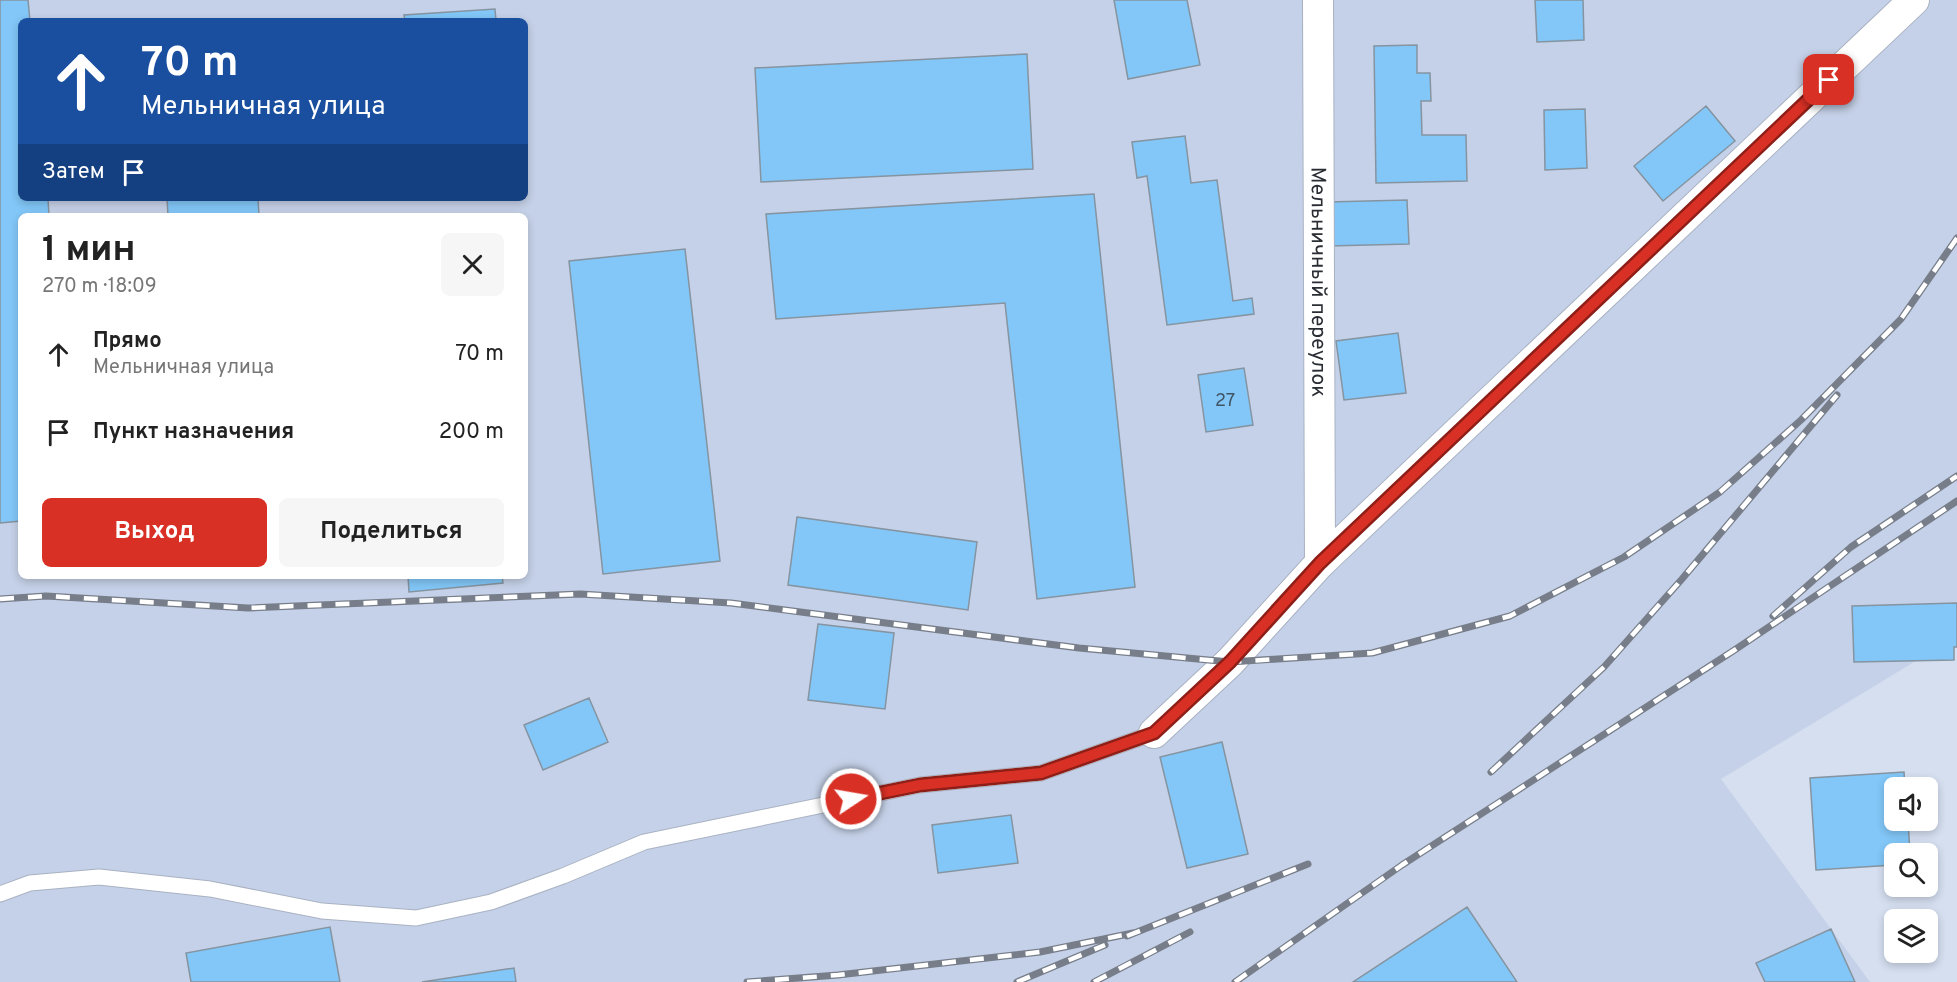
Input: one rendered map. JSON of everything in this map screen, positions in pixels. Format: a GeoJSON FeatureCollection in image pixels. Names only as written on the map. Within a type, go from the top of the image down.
{"type":"FeatureCollection","features":[{"type":"Feature","properties":{"kind":"street","name":"Мельничный переулок"},"geometry":{"type":"LineString","coordinates":[[1318,0],[1320,563]]}},
{"type":"Feature","properties":{"kind":"street"},"geometry":{"type":"LineString","coordinates":[[1154,733],[1230,662],[1320,563],[1914,0]]}},
{"type":"Feature","properties":{"kind":"lane"},"geometry":{"type":"LineString","coordinates":[[0,894],[30,883],[99,877],[210,889],[321,911],[416,918],[491,902],[563,876],[644,842],[920,785],[1041,773],[1154,733]]}},
{"type":"Feature","properties":{"kind":"shaded area"},"geometry":{"type":"Polygon","coordinates":[[[0,0],[1957,0],[1957,636],[1721,779],[1870,982],[0,982],[0,0]]]}},
{"type":"Feature","properties":{"kind":"building"},"geometry":{"type":"Polygon","coordinates":[[[0,0],[28,0],[30,18],[18,18],[18,201],[48,201],[49,213],[18,213],[18,521],[0,523],[0,0]]]}},
{"type":"Feature","properties":{"kind":"building"},"geometry":{"type":"Polygon","coordinates":[[[1114,0],[1187,0],[1200,65],[1128,79],[1114,0]]]}},
{"type":"Feature","properties":{"kind":"building"},"geometry":{"type":"Polygon","coordinates":[[[1535,0],[1583,0],[1584,40],[1537,42],[1535,0]]]}},
{"type":"Feature","properties":{"kind":"building"},"geometry":{"type":"Polygon","coordinates":[[[495,9],[496,18],[404,18],[404,15],[495,9]]]}},
{"type":"Feature","properties":{"kind":"building"},"geometry":{"type":"Polygon","coordinates":[[[1417,45],[1417,73],[1430,73],[1431,101],[1421,101],[1422,135],[1466,135],[1467,181],[1376,183],[1374,46],[1417,45]]]}},
{"type":"Feature","properties":{"kind":"building"},"geometry":{"type":"Polygon","coordinates":[[[1027,54],[1033,169],[761,182],[755,68],[1027,54]]]}},
{"type":"Feature","properties":{"kind":"building"},"geometry":{"type":"Polygon","coordinates":[[[1706,106],[1735,141],[1663,201],[1634,166],[1706,106]]]}},
{"type":"Feature","properties":{"kind":"building"},"geometry":{"type":"Polygon","coordinates":[[[1585,109],[1587,168],[1545,170],[1544,110],[1585,109]]]}},
{"type":"Feature","properties":{"kind":"building"},"geometry":{"type":"Polygon","coordinates":[[[1185,136],[1191,183],[1217,180],[1233,301],[1252,298],[1254,314],[1167,325],[1147,176],[1137,178],[1132,142],[1185,136]]]}},
{"type":"Feature","properties":{"kind":"building"},"geometry":{"type":"Polygon","coordinates":[[[1094,194],[1135,587],[1037,599],[1005,303],[776,319],[766,214],[1094,194]]]}},
{"type":"Feature","properties":{"kind":"building"},"geometry":{"type":"Polygon","coordinates":[[[1407,200],[1409,244],[1328,246],[1327,202],[1407,200]]]}},
{"type":"Feature","properties":{"kind":"building"},"geometry":{"type":"Polygon","coordinates":[[[167,201],[258,201],[259,213],[168,213],[167,201]]]}},
{"type":"Feature","properties":{"kind":"building"},"geometry":{"type":"Polygon","coordinates":[[[685,249],[720,561],[603,574],[569,261],[685,249]]]}},
{"type":"Feature","properties":{"kind":"building"},"geometry":{"type":"Polygon","coordinates":[[[1398,333],[1406,393],[1344,400],[1336,341],[1398,333]]]}},
{"type":"Feature","properties":{"kind":"building"},"geometry":{"type":"Polygon","coordinates":[[[1244,368],[1253,425],[1206,432],[1198,375],[1244,368]]]}},
{"type":"Feature","properties":{"kind":"building"},"geometry":{"type":"Polygon","coordinates":[[[797,517],[977,542],[968,610],[788,585],[797,517]]]}},
{"type":"Feature","properties":{"kind":"building"},"geometry":{"type":"Polygon","coordinates":[[[408,579],[502,579],[503,583],[409,592],[408,579]]]}},
{"type":"Feature","properties":{"kind":"building"},"geometry":{"type":"Polygon","coordinates":[[[1957,603],[1957,647],[1954,647],[1954,660],[1854,662],[1852,606],[1957,603]]]}},
{"type":"Feature","properties":{"kind":"building"},"geometry":{"type":"Polygon","coordinates":[[[818,624],[894,633],[885,709],[808,700],[818,624]]]}},
{"type":"Feature","properties":{"kind":"building"},"geometry":{"type":"Polygon","coordinates":[[[589,698],[608,742],[543,770],[524,725],[589,698]]]}},
{"type":"Feature","properties":{"kind":"building"},"geometry":{"type":"Polygon","coordinates":[[[1222,742],[1248,854],[1187,868],[1160,757],[1222,742]]]}},
{"type":"Feature","properties":{"kind":"building"},"geometry":{"type":"Polygon","coordinates":[[[1904,772],[1904,777],[1884,777],[1884,831],[1909,831],[1909,843],[1884,843],[1884,866],[1816,870],[1810,778],[1904,772]]]}},
{"type":"Feature","properties":{"kind":"building"},"geometry":{"type":"Polygon","coordinates":[[[1011,815],[1018,863],[938,873],[932,825],[1011,815]]]}},
{"type":"Feature","properties":{"kind":"building"},"geometry":{"type":"Polygon","coordinates":[[[1467,907],[1517,982],[1353,982],[1467,907]]]}},
{"type":"Feature","properties":{"kind":"building"},"geometry":{"type":"Polygon","coordinates":[[[330,927],[340,982],[191,982],[186,953],[330,927]]]}},
{"type":"Feature","properties":{"kind":"building"},"geometry":{"type":"Polygon","coordinates":[[[1831,929],[1855,982],[1765,982],[1756,963],[1831,929]]]}},
{"type":"Feature","properties":{"kind":"building"},"geometry":{"type":"Polygon","coordinates":[[[514,968],[516,982],[422,982],[514,968]]]}},
{"type":"Feature","properties":{"kind":"railway"},"geometry":{"type":"LineString","coordinates":[[0,599],[46,596],[248,608],[580,594],[731,603],[1079,648],[1230,662],[1372,653],[1510,616],[1624,557],[1720,492],[1801,420],[1901,319],[1957,238]]}},
{"type":"Feature","properties":{"kind":"railway"},"geometry":{"type":"LineString","coordinates":[[1491,772],[1604,667],[1682,579],[1837,395]]}},
{"type":"Feature","properties":{"kind":"railway"},"geometry":{"type":"LineString","coordinates":[[1773,616],[1851,547],[1957,476]]}},
{"type":"Feature","properties":{"kind":"railway"},"geometry":{"type":"LineString","coordinates":[[1235,982],[1402,865],[1733,651],[1957,501]]}},
{"type":"Feature","properties":{"kind":"railway"},"geometry":{"type":"LineString","coordinates":[[1127,936],[1308,864]]}},
{"type":"Feature","properties":{"kind":"railway"},"geometry":{"type":"LineString","coordinates":[[1094,982],[1190,932]]}},
{"type":"Feature","properties":{"kind":"railway"},"geometry":{"type":"LineString","coordinates":[[747,982],[838,975],[1040,952],[1133,933]]}},
{"type":"Feature","properties":{"kind":"railway"},"geometry":{"type":"LineString","coordinates":[[1017,982],[1105,945]]}},
{"type":"Feature","properties":{"kind":"route"},"geometry":{"type":"LineString","coordinates":[[851,799],[920,785],[1041,773],[1154,733],[1230,662],[1320,563],[1829,80]]}}]}
